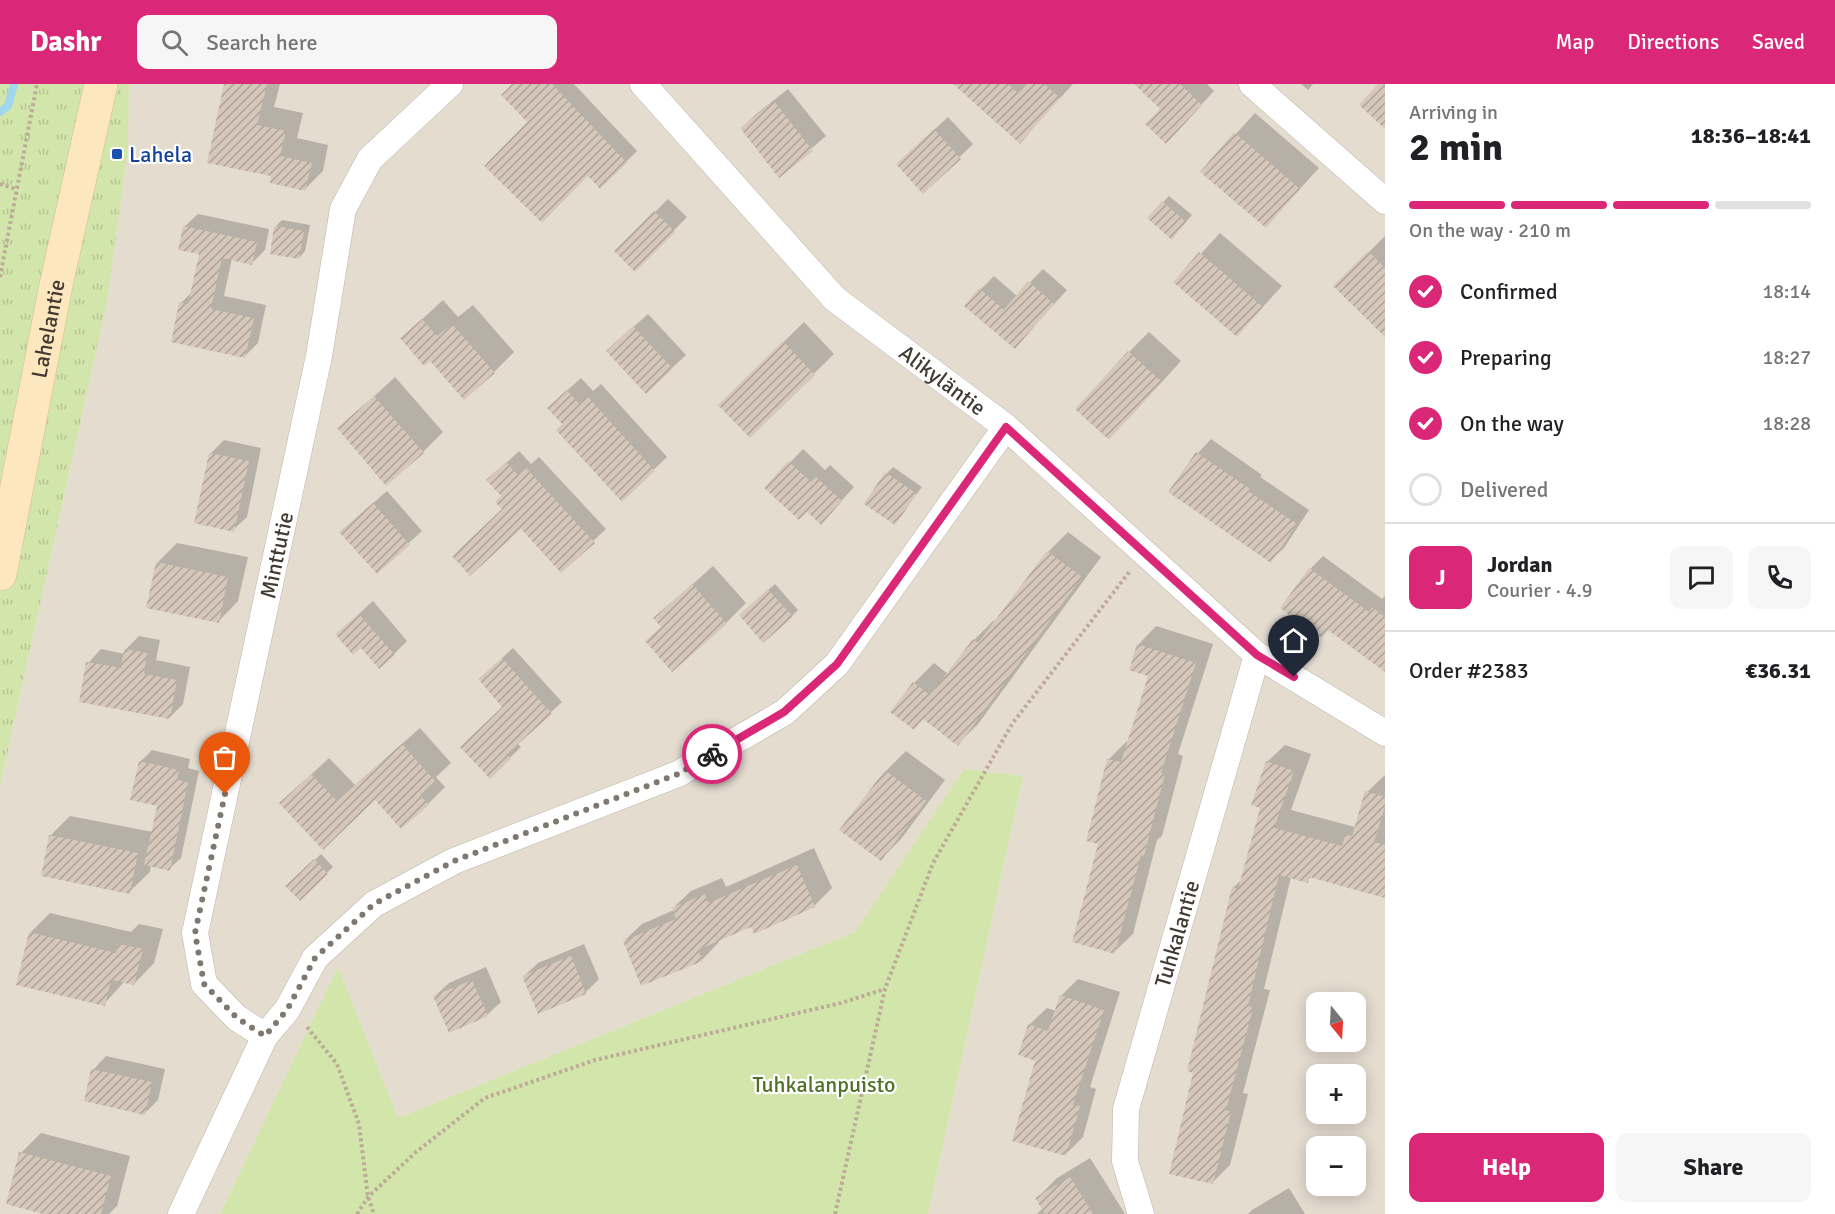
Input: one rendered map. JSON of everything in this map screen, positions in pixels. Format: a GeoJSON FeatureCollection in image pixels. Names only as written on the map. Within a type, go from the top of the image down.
{"type":"FeatureCollection","features":[{"type":"Feature","properties":{"kind":"main road","name":"Lahelantie"},"geometry":{"type":"LineString","coordinates":[[0,574],[56,285],[100,84]]}},
{"type":"Feature","properties":{"kind":"street","name":"Minttutie"},"geometry":{"type":"LineString","coordinates":[[265,1036],[237,1018],[204,984],[195,933],[319,356],[343,209],[370,159],[450,84]]}},
{"type":"Feature","properties":{"kind":"street","name":"Alikyläntie"},"geometry":{"type":"LineString","coordinates":[[643,84],[835,299],[1006,427],[1257,655],[1385,733]]}},
{"type":"Feature","properties":{"kind":"street"},"geometry":{"type":"LineString","coordinates":[[1252,84],[1385,201]]}},
{"type":"Feature","properties":{"kind":"street"},"geometry":{"type":"LineString","coordinates":[[181,1214],[265,1036],[287,1010],[315,958],[374,904],[454,861],[678,774],[784,712],[837,664],[1006,427]]}},
{"type":"Feature","properties":{"kind":"street","name":"Tuhkalantie"},"geometry":{"type":"LineString","coordinates":[[1141,1214],[1125,1161],[1126,1109],[1257,655]]}},
{"type":"Feature","properties":{"kind":"path"},"geometry":{"type":"LineString","coordinates":[[0,278],[37,84]]}},
{"type":"Feature","properties":{"kind":"path"},"geometry":{"type":"LineString","coordinates":[[0,184],[16,189]]}},
{"type":"Feature","properties":{"kind":"path"},"geometry":{"type":"LineString","coordinates":[[835,1214],[885,989],[933,863],[1012,724],[1145,552]]}},
{"type":"Feature","properties":{"kind":"path"},"geometry":{"type":"LineString","coordinates":[[357,1214],[368,1197],[416,1152],[485,1098],[595,1060],[841,1003],[885,989]]}},
{"type":"Feature","properties":{"kind":"path"},"geometry":{"type":"LineString","coordinates":[[287,1010],[305,1024],[337,1064],[359,1125],[368,1197],[374,1214]]}},
{"type":"Feature","properties":{"kind":"shaded area"},"geometry":{"type":"Polygon","coordinates":[[[129,84],[1385,84],[1385,1214],[928,1214],[1023,776],[964,769],[855,932],[398,1118],[338,968],[220,1214],[0,1214],[0,786],[107,302],[128,149],[129,84]]]}},
{"type":"Feature","properties":{"kind":"green space"},"geometry":{"type":"Polygon","coordinates":[[[0,84],[129,84],[128,149],[107,302],[0,786],[0,84]]]}},
{"type":"Feature","properties":{"kind":"green space","name":"Tuhkalanpuisto"},"geometry":{"type":"Polygon","coordinates":[[[964,769],[1023,776],[928,1214],[220,1214],[338,967],[398,1118],[855,932],[964,769]]]}},
{"type":"Feature","properties":{"kind":"building"},"geometry":{"type":"Polygon","coordinates":[[[224,84],[267,84],[257,125],[286,131],[280,156],[312,163],[305,191],[270,183],[271,176],[207,163],[224,84]]]}},
{"type":"Feature","properties":{"kind":"building"},"geometry":{"type":"Polygon","coordinates":[[[512,84],[552,84],[627,163],[600,189],[588,176],[542,223],[484,166],[527,122],[501,95],[512,84]]]}},
{"type":"Feature","properties":{"kind":"building"},"geometry":{"type":"Polygon","coordinates":[[[953,84],[1008,84],[1018,93],[1026,84],[1044,84],[1060,98],[1020,144],[953,84]]]}},
{"type":"Feature","properties":{"kind":"building"},"geometry":{"type":"Polygon","coordinates":[[[1134,84],[1180,84],[1202,105],[1166,144],[1145,124],[1160,109],[1134,84]]]}},
{"type":"Feature","properties":{"kind":"building"},"geometry":{"type":"Polygon","coordinates":[[[1378,84],[1385,84],[1385,129],[1359,105],[1378,84]]]}},
{"type":"Feature","properties":{"kind":"building"},"geometry":{"type":"Polygon","coordinates":[[[774,101],[813,151],[779,178],[740,128],[774,101]]]}},
{"type":"Feature","properties":{"kind":"building"},"geometry":{"type":"Polygon","coordinates":[[[934,129],[961,159],[923,194],[896,164],[934,129]]]}},
{"type":"Feature","properties":{"kind":"building"},"geometry":{"type":"Polygon","coordinates":[[[1234,132],[1300,189],[1266,228],[1200,172],[1234,132]]]}},
{"type":"Feature","properties":{"kind":"building"},"geometry":{"type":"Polygon","coordinates":[[[1162,201],[1186,222],[1172,240],[1147,218],[1162,201]]]}},
{"type":"Feature","properties":{"kind":"building"},"geometry":{"type":"Polygon","coordinates":[[[654,211],[675,232],[635,272],[614,251],[654,211]]]}},
{"type":"Feature","properties":{"kind":"building"},"geometry":{"type":"Polygon","coordinates":[[[183,226],[257,242],[252,265],[222,258],[211,309],[254,318],[245,358],[171,342],[179,302],[188,304],[199,254],[178,250],[183,226]]]}},
{"type":"Feature","properties":{"kind":"building"},"geometry":{"type":"Polygon","coordinates":[[[274,226],[304,231],[299,259],[270,254],[274,226]]]}},
{"type":"Feature","properties":{"kind":"building"},"geometry":{"type":"Polygon","coordinates":[[[1368,251],[1385,268],[1385,337],[1333,286],[1368,251]]]}},
{"type":"Feature","properties":{"kind":"building"},"geometry":{"type":"Polygon","coordinates":[[[1199,252],[1263,307],[1237,337],[1173,282],[1199,252]]]}},
{"type":"Feature","properties":{"kind":"building"},"geometry":{"type":"Polygon","coordinates":[[[1028,281],[1054,304],[1015,349],[964,306],[979,288],[1004,310],[1028,281]]]}},
{"type":"Feature","properties":{"kind":"building"},"geometry":{"type":"Polygon","coordinates":[[[422,319],[437,336],[452,324],[495,373],[464,400],[430,361],[424,366],[400,338],[422,319]]]}},
{"type":"Feature","properties":{"kind":"building"},"geometry":{"type":"Polygon","coordinates":[[[633,326],[673,369],[646,394],[606,351],[633,326]]]}},
{"type":"Feature","properties":{"kind":"building"},"geometry":{"type":"Polygon","coordinates":[[[783,341],[815,375],[750,438],[718,405],[783,341]]]}},
{"type":"Feature","properties":{"kind":"building"},"geometry":{"type":"Polygon","coordinates":[[[1128,351],[1162,382],[1109,440],[1075,409],[1128,351]]]}},
{"type":"Feature","properties":{"kind":"building"},"geometry":{"type":"Polygon","coordinates":[[[567,390],[579,404],[587,396],[655,471],[622,502],[556,430],[562,424],[547,408],[567,390]]]}},
{"type":"Feature","properties":{"kind":"building"},"geometry":{"type":"Polygon","coordinates":[[[374,396],[424,453],[386,486],[337,428],[374,396]]]}},
{"type":"Feature","properties":{"kind":"building"},"geometry":{"type":"Polygon","coordinates":[[[1196,452],[1297,524],[1271,563],[1168,492],[1196,452]]]}},
{"type":"Feature","properties":{"kind":"building"},"geometry":{"type":"Polygon","coordinates":[[[209,453],[249,461],[234,532],[194,523],[209,453]]]}},
{"type":"Feature","properties":{"kind":"building"},"geometry":{"type":"Polygon","coordinates":[[[788,461],[811,482],[816,477],[842,501],[821,525],[807,512],[799,520],[764,488],[788,461]]]}},
{"type":"Feature","properties":{"kind":"building"},"geometry":{"type":"Polygon","coordinates":[[[506,462],[518,475],[526,468],[595,543],[561,573],[521,529],[470,576],[452,556],[502,509],[495,502],[501,496],[486,480],[506,462]]]}},
{"type":"Feature","properties":{"kind":"building"},"geometry":{"type":"Polygon","coordinates":[[[885,472],[917,494],[895,525],[864,504],[885,472]]]}},
{"type":"Feature","properties":{"kind":"building"},"geometry":{"type":"Polygon","coordinates":[[[373,503],[410,545],[377,574],[339,532],[373,503]]]}},
{"type":"Feature","properties":{"kind":"building"},"geometry":{"type":"Polygon","coordinates":[[[1047,551],[1082,577],[958,746],[923,719],[914,730],[890,712],[913,682],[930,695],[973,639],[978,643],[1047,551]]]}},
{"type":"Feature","properties":{"kind":"building"},"geometry":{"type":"Polygon","coordinates":[[[156,562],[228,577],[219,623],[146,608],[156,562]]]}},
{"type":"Feature","properties":{"kind":"building"},"geometry":{"type":"Polygon","coordinates":[[[1309,568],[1369,612],[1372,607],[1385,617],[1385,672],[1328,630],[1322,638],[1280,608],[1309,568]]]}},
{"type":"Feature","properties":{"kind":"building"},"geometry":{"type":"Polygon","coordinates":[[[692,584],[727,624],[672,672],[645,641],[661,627],[653,618],[692,584]]]}},
{"type":"Feature","properties":{"kind":"building"},"geometry":{"type":"Polygon","coordinates":[[[768,589],[793,617],[763,643],[739,615],[768,589]]]}},
{"type":"Feature","properties":{"kind":"building"},"geometry":{"type":"Polygon","coordinates":[[[359,614],[395,655],[379,669],[361,648],[353,655],[335,634],[359,614]]]}},
{"type":"Feature","properties":{"kind":"building"},"geometry":{"type":"Polygon","coordinates":[[[1137,644],[1196,663],[1161,773],[1165,774],[1115,954],[1072,942],[1098,844],[1086,841],[1107,759],[1121,762],[1148,676],[1129,670],[1137,644]]]}},
{"type":"Feature","properties":{"kind":"building"},"geometry":{"type":"Polygon","coordinates":[[[124,649],[147,653],[144,674],[177,680],[170,719],[79,702],[86,662],[121,668],[124,649]]]}},
{"type":"Feature","properties":{"kind":"building"},"geometry":{"type":"Polygon","coordinates":[[[502,658],[552,714],[507,754],[511,759],[490,779],[460,747],[502,707],[478,679],[502,658]]]}},
{"type":"Feature","properties":{"kind":"building"},"geometry":{"type":"Polygon","coordinates":[[[402,744],[435,781],[420,795],[429,805],[401,829],[375,800],[323,850],[279,803],[311,774],[337,801],[402,744]]]}},
{"type":"Feature","properties":{"kind":"building"},"geometry":{"type":"Polygon","coordinates":[[[139,761],[179,770],[177,780],[188,782],[170,871],[144,865],[157,806],[130,800],[139,761]]]}},
{"type":"Feature","properties":{"kind":"building"},"geometry":{"type":"Polygon","coordinates":[[[1266,761],[1294,771],[1274,828],[1342,846],[1345,835],[1352,836],[1365,791],[1385,797],[1385,807],[1374,842],[1385,845],[1385,898],[1309,877],[1308,883],[1279,875],[1248,1006],[1253,1008],[1226,1110],[1231,1112],[1213,1184],[1169,1174],[1193,1073],[1187,1071],[1232,887],[1238,889],[1260,808],[1251,805],[1266,761]]]}},
{"type":"Feature","properties":{"kind":"building"},"geometry":{"type":"Polygon","coordinates":[[[885,770],[926,801],[881,861],[839,830],[885,770]]]}},
{"type":"Feature","properties":{"kind":"building"},"geometry":{"type":"Polygon","coordinates":[[[49,835],[138,853],[130,894],[41,876],[49,835]]]}},
{"type":"Feature","properties":{"kind":"building"},"geometry":{"type":"Polygon","coordinates":[[[314,859],[328,874],[300,901],[285,886],[314,859]]]}},
{"type":"Feature","properties":{"kind":"building"},"geometry":{"type":"Polygon","coordinates":[[[797,865],[815,907],[754,934],[751,927],[698,950],[703,961],[641,986],[623,941],[676,919],[672,908],[705,894],[708,903],[797,865]]]}},
{"type":"Feature","properties":{"kind":"building"},"geometry":{"type":"Polygon","coordinates":[[[29,932],[116,953],[118,944],[143,949],[134,985],[111,980],[105,1006],[16,985],[29,932]]]}},
{"type":"Feature","properties":{"kind":"building"},"geometry":{"type":"Polygon","coordinates":[[[571,956],[586,994],[538,1014],[522,976],[571,956]]]}},
{"type":"Feature","properties":{"kind":"building"},"geometry":{"type":"Polygon","coordinates":[[[472,980],[488,1016],[449,1033],[433,996],[472,980]]]}},
{"type":"Feature","properties":{"kind":"building"},"geometry":{"type":"Polygon","coordinates":[[[1060,995],[1104,1010],[1073,1105],[1080,1106],[1066,1156],[1012,1141],[1035,1061],[1018,1055],[1028,1024],[1048,1031],[1060,995]]]}},
{"type":"Feature","properties":{"kind":"building"},"geometry":{"type":"Polygon","coordinates":[[[91,1069],[152,1082],[145,1115],[84,1101],[91,1069]]]}},
{"type":"Feature","properties":{"kind":"building"},"geometry":{"type":"Polygon","coordinates":[[[19,1152],[111,1176],[101,1214],[43,1214],[6,1204],[19,1152]]]}},
{"type":"Feature","properties":{"kind":"building"},"geometry":{"type":"Polygon","coordinates":[[[1070,1177],[1093,1214],[1045,1214],[1035,1198],[1070,1177]]]}},
{"type":"Feature","properties":{"kind":"waterway"},"geometry":{"type":"LineString","coordinates":[[0,112],[8,106],[14,84]]}},
{"type":"Feature","properties":{"kind":"way so far"},"geometry":{"type":"LineString","coordinates":[[225,794],[195,933],[204,984],[237,1018],[265,1036],[287,1010],[315,958],[374,904],[454,861],[678,774],[712,754]]}},
{"type":"Feature","properties":{"kind":"place","name":"Lahela"},"geometry":{"type":"Point","coordinates":[117,154]}},
{"type":"Feature","properties":{"kind":"route"},"geometry":{"type":"LineString","coordinates":[[712,754],[784,712],[837,664],[1006,427],[1257,655],[1294,677]]}}]}
